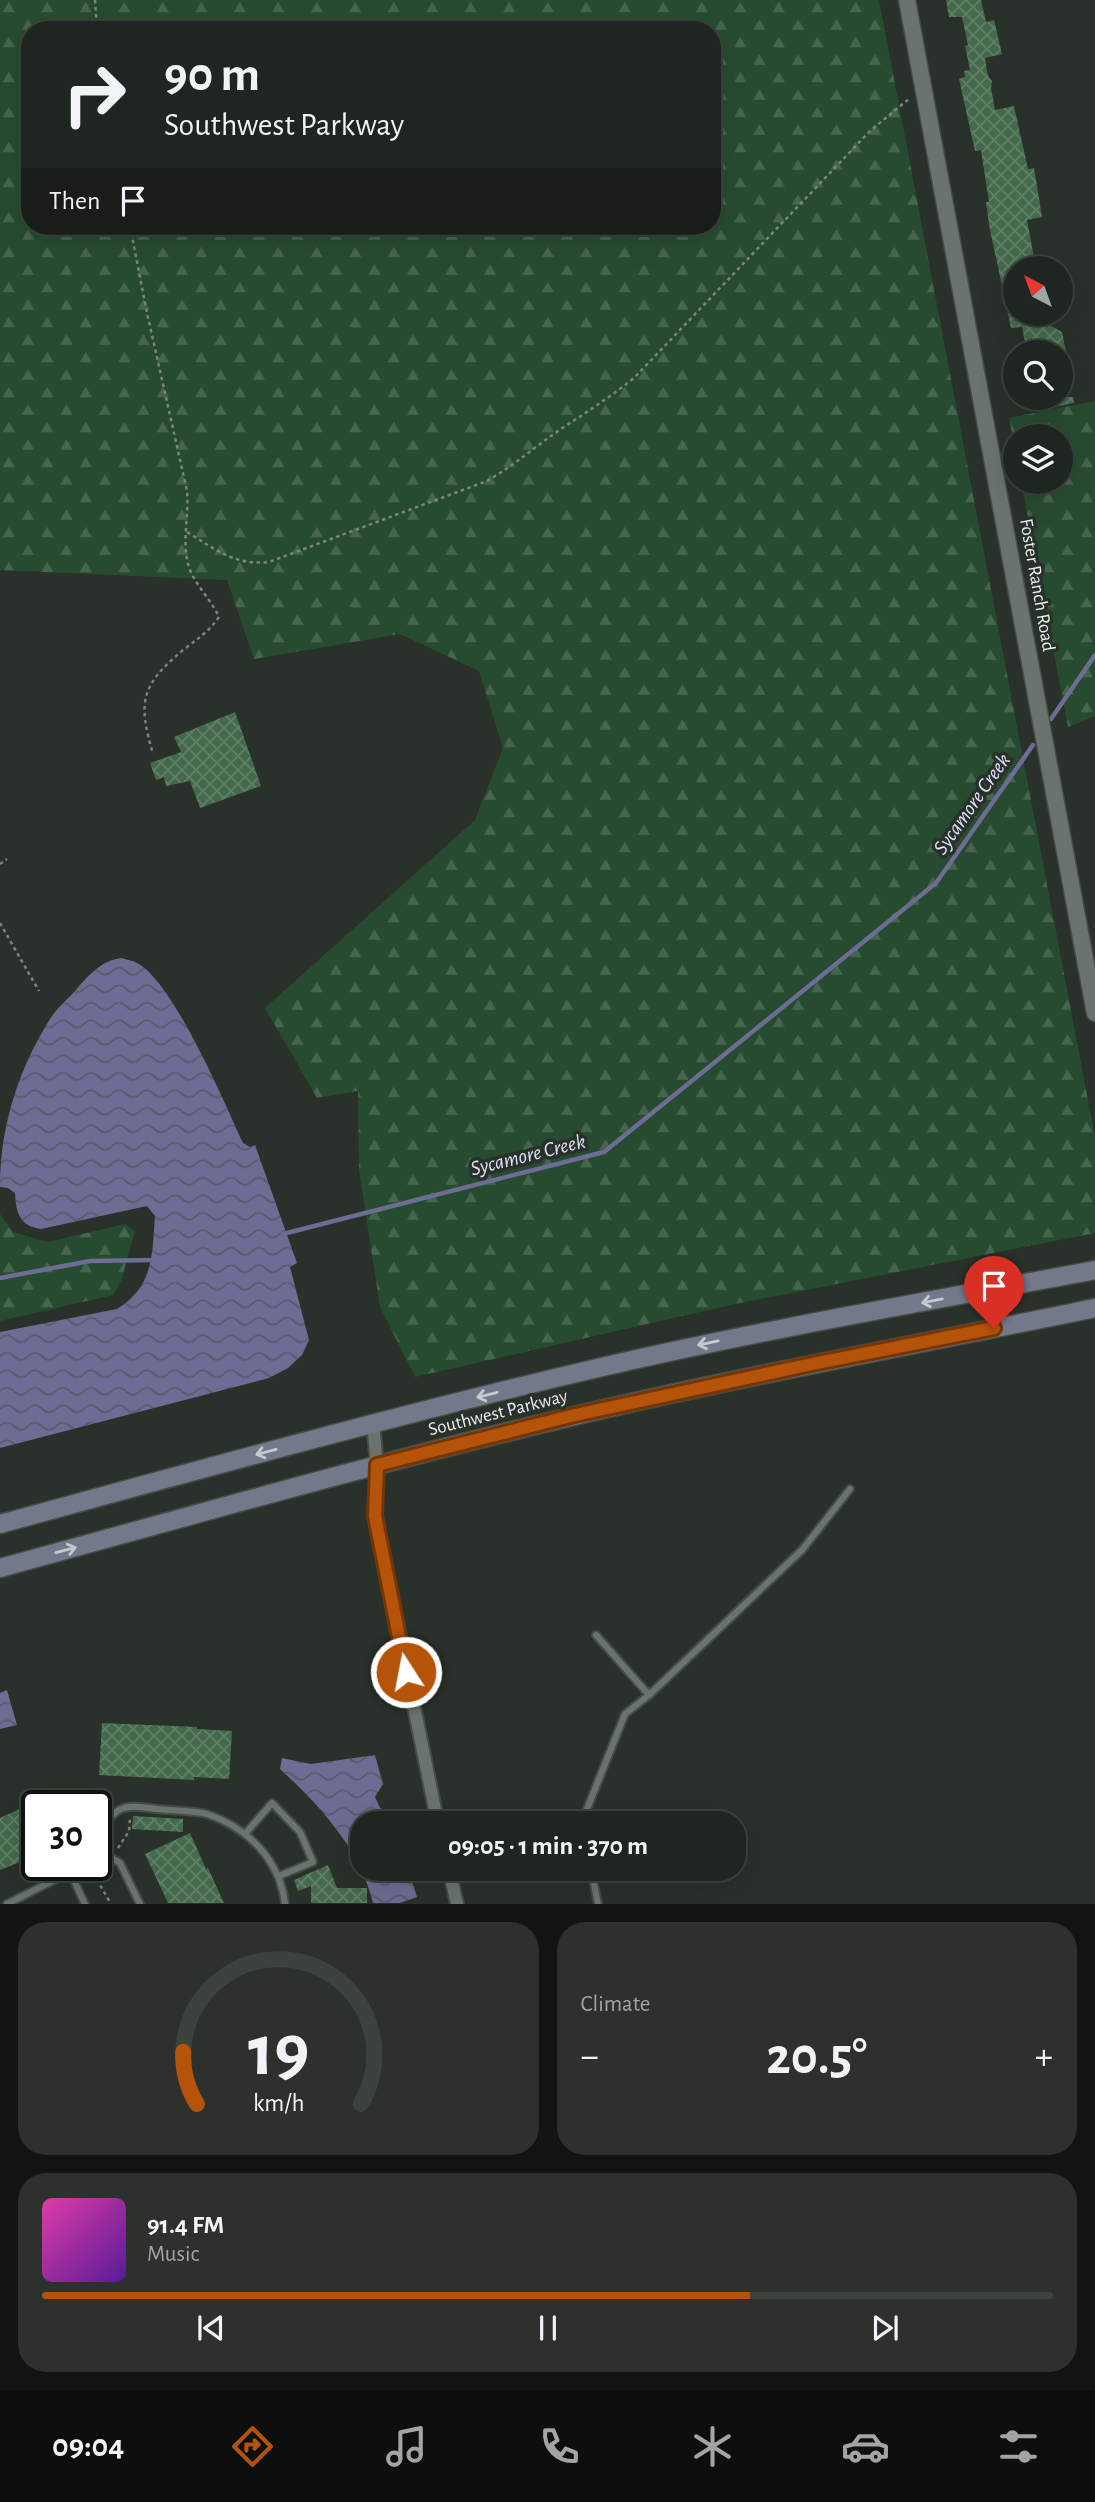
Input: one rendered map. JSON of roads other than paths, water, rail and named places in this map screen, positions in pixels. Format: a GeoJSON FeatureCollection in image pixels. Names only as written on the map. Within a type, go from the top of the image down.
{"type":"FeatureCollection","features":[{"type":"Feature","properties":{"kind":"main road","name":"Southwest Parkway"},"geometry":{"type":"LineString","coordinates":[[0,1524],[373,1423],[712,1342],[1095,1270]]}},
{"type":"Feature","properties":{"kind":"main road","name":"Southwest Parkway"},"geometry":{"type":"LineString","coordinates":[[0,1567],[377,1465],[614,1407],[812,1364],[1095,1308]]}},
{"type":"Feature","properties":{"kind":"street","name":"Foster Ranch Road"},"geometry":{"type":"LineString","coordinates":[[907,0],[1095,1013]]}},
{"type":"Feature","properties":{"kind":"street"},"geometry":{"type":"LineString","coordinates":[[373,1423],[377,1465],[375,1516],[435,1811]]}},
{"type":"Feature","properties":{"kind":"street"},"geometry":{"type":"LineString","coordinates":[[452,1881],[457,1903]]}},
{"type":"Feature","properties":{"kind":"lane"},"geometry":{"type":"LineString","coordinates":[[586,1811],[625,1714],[649,1695],[802,1550],[850,1489]]}},
{"type":"Feature","properties":{"kind":"lane"},"geometry":{"type":"LineString","coordinates":[[596,1635],[649,1695]]}},
{"type":"Feature","properties":{"kind":"lane"},"geometry":{"type":"LineString","coordinates":[[244,1833],[272,1803],[300,1832],[313,1862],[279,1876]]}},
{"type":"Feature","properties":{"kind":"lane"},"geometry":{"type":"LineString","coordinates":[[112,1816],[117,1811],[130,1806],[205,1814],[244,1833],[265,1854],[279,1876],[285,1903]]}},
{"type":"Feature","properties":{"kind":"lane"},"geometry":{"type":"LineString","coordinates":[[112,1859],[120,1863],[140,1903]]}},
{"type":"Feature","properties":{"kind":"lane"},"geometry":{"type":"LineString","coordinates":[[7,1903],[52,1881]]}},
{"type":"Feature","properties":{"kind":"lane"},"geometry":{"type":"LineString","coordinates":[[74,1881],[85,1903]]}},
{"type":"Feature","properties":{"kind":"lane"},"geometry":{"type":"LineString","coordinates":[[593,1881],[598,1903]]}},
{"type":"Feature","properties":{"kind":"water"},"geometry":{"type":"Polygon","coordinates":[[[122,958],[134,961],[151,974],[166,993],[197,1045],[243,1143],[250,1147],[255,1145],[297,1263],[290,1267],[309,1340],[302,1355],[288,1368],[269,1378],[0,1448],[0,1332],[117,1309],[138,1290],[149,1268],[155,1216],[147,1206],[41,1229],[23,1221],[16,1206],[15,1193],[0,1187],[7,1121],[20,1079],[39,1038],[55,1012],[90,974],[101,965],[122,958]]]}},
{"type":"Feature","properties":{"kind":"water"},"geometry":{"type":"Polygon","coordinates":[[[7,1690],[17,1725],[0,1729],[0,1693],[7,1690]]]}},
{"type":"Feature","properties":{"kind":"water"},"geometry":{"type":"Polygon","coordinates":[[[375,1755],[383,1784],[375,1797],[380,1808],[388,1811],[350,1811],[350,1849],[309,1797],[280,1769],[282,1758],[311,1764],[375,1755]]]}},
{"type":"Feature","properties":{"kind":"water"},"geometry":{"type":"Polygon","coordinates":[[[366,1881],[412,1881],[417,1897],[400,1903],[373,1903],[366,1881]]]}},
{"type":"Feature","properties":{"kind":"waterway","name":"Sycamore Creek"},"geometry":{"type":"LineString","coordinates":[[1051,719],[1095,655]]}},
{"type":"Feature","properties":{"kind":"waterway","name":"Sycamore Creek"},"geometry":{"type":"LineString","coordinates":[[283,1234],[604,1152],[936,883],[1033,745]]}},
{"type":"Feature","properties":{"kind":"waterway","name":"Sycamore Creek"},"geometry":{"type":"LineString","coordinates":[[0,1278],[90,1261],[155,1260]]}}]}
